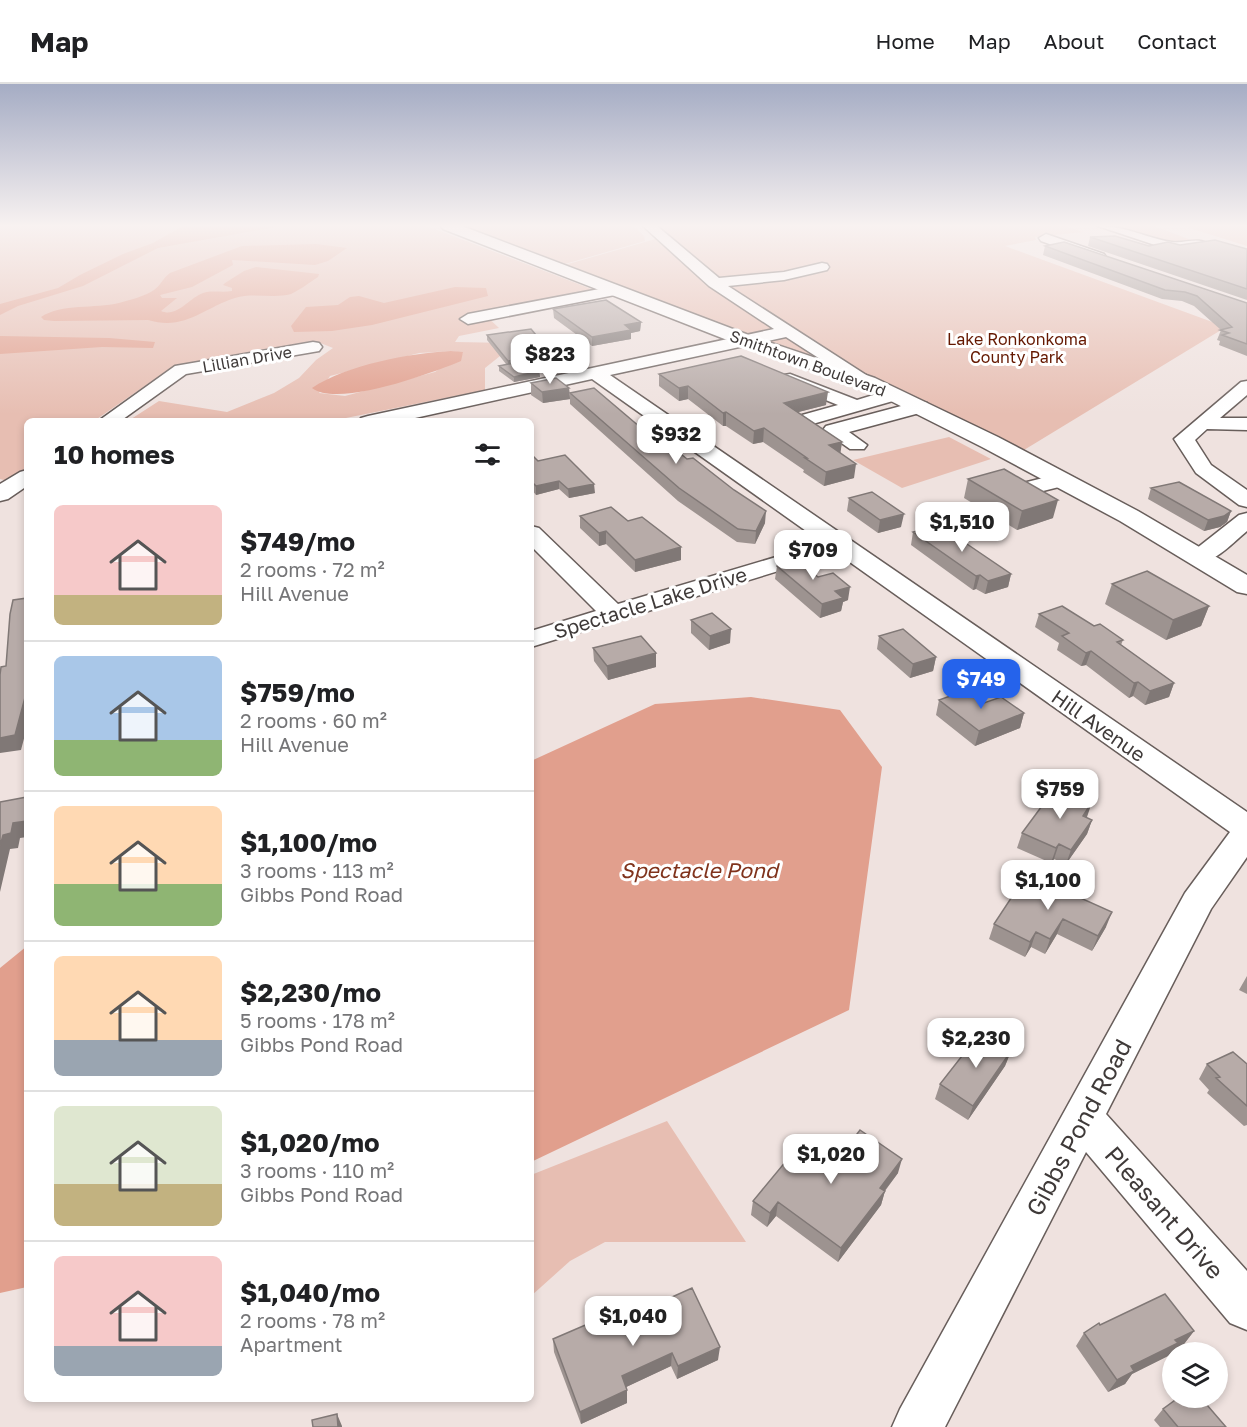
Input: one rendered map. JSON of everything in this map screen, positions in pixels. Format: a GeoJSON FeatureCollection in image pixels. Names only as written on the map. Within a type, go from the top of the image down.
{"type":"FeatureCollection","features":[{"type":"Feature","properties":{"kind":"main road","name":"Smithtown Boulevard"},"geometry":{"type":"LineString","coordinates":[[609,289],[747,341],[867,382],[920,407],[1059,480],[1200,557],[1247,586]]}},
{"type":"Feature","properties":{"kind":"street"},"geometry":{"type":"LineString","coordinates":[[723,289],[867,382]]}},
{"type":"Feature","properties":{"kind":"street"},"geometry":{"type":"LineString","coordinates":[[468,319],[615,291]]}},
{"type":"Feature","properties":{"kind":"street"},"geometry":{"type":"LineString","coordinates":[[413,417],[790,330]]}},
{"type":"Feature","properties":{"kind":"street","name":"Lillian Drive"},"geometry":{"type":"LineString","coordinates":[[112,418],[181,370],[313,347]]}},
{"type":"Feature","properties":{"kind":"street"},"geometry":{"type":"LineString","coordinates":[[706,366],[739,357],[717,348]]}},
{"type":"Feature","properties":{"kind":"street"},"geometry":{"type":"LineString","coordinates":[[771,371],[856,406]]}},
{"type":"Feature","properties":{"kind":"street","name":"Hill Avenue"},"geometry":{"type":"LineString","coordinates":[[597,374],[1247,828]]}},
{"type":"Feature","properties":{"kind":"street"},"geometry":{"type":"LineString","coordinates":[[1247,386],[1184,439],[1203,469],[1247,500]]}},
{"type":"Feature","properties":{"kind":"street"},"geometry":{"type":"LineString","coordinates":[[809,419],[894,395]]}},
{"type":"Feature","properties":{"kind":"street"},"geometry":{"type":"LineString","coordinates":[[857,445],[833,430],[920,407]]}},
{"type":"Feature","properties":{"kind":"street"},"geometry":{"type":"LineString","coordinates":[[1202,423],[1247,424]]}},
{"type":"Feature","properties":{"kind":"street"},"geometry":{"type":"LineString","coordinates":[[0,494],[24,478]]}},
{"type":"Feature","properties":{"kind":"street"},"geometry":{"type":"LineString","coordinates":[[1027,489],[1059,480]]}},
{"type":"Feature","properties":{"kind":"street"},"geometry":{"type":"LineString","coordinates":[[1200,557],[1247,520]]}},
{"type":"Feature","properties":{"kind":"street"},"geometry":{"type":"LineString","coordinates":[[534,536],[613,614]]}},
{"type":"Feature","properties":{"kind":"street","name":"Spectacle Lake Drive"},"geometry":{"type":"LineString","coordinates":[[534,638],[838,544]]}},
{"type":"Feature","properties":{"kind":"street","name":"Gibbs Pond Road"},"geometry":{"type":"LineString","coordinates":[[918,1427],[1197,902],[1247,833]]}},
{"type":"Feature","properties":{"kind":"street","name":"Pleasant Drive"},"geometry":{"type":"LineString","coordinates":[[1083,1118],[1247,1306]]}},
{"type":"Feature","properties":{"kind":"green space"},"geometry":{"type":"Polygon","coordinates":[[[0,289],[594,290],[482,312],[499,328],[459,336],[455,342],[557,344],[539,345],[500,356],[485,368],[485,390],[346,418],[133,418],[159,401],[227,412],[274,393],[299,378],[316,360],[333,348],[318,342],[168,370],[98,418],[24,418],[24,470],[8,481],[0,479],[0,289]],[[451,351],[419,353],[330,376],[319,393],[345,396],[435,372],[463,353],[451,351]]]}},
{"type":"Feature","properties":{"kind":"green space","name":"Lake Ronkonkoma County Park"},"geometry":{"type":"Polygon","coordinates":[[[623,289],[1121,289],[1226,327],[1024,450],[836,367],[623,289]]]}},
{"type":"Feature","properties":{"kind":"green space"},"geometry":{"type":"Polygon","coordinates":[[[949,437],[991,459],[902,488],[853,460],[949,437]]]}},
{"type":"Feature","properties":{"kind":"green space"},"geometry":{"type":"Polygon","coordinates":[[[667,1121],[746,1242],[605,1242],[570,1261],[534,1293],[534,1174],[667,1121]]]}},
{"type":"Feature","properties":{"kind":"water"},"geometry":{"type":"Polygon","coordinates":[[[56,289],[74,289],[18,306],[0,315],[0,304],[56,289]]]}},
{"type":"Feature","properties":{"kind":"water"},"geometry":{"type":"Polygon","coordinates":[[[185,289],[160,295],[162,298],[177,298],[161,311],[172,312],[203,293],[232,291],[232,289],[300,289],[291,294],[277,296],[242,296],[173,323],[148,320],[54,321],[44,320],[41,317],[69,308],[119,303],[154,290],[185,289]]]}},
{"type":"Feature","properties":{"kind":"water"},"geometry":{"type":"Polygon","coordinates":[[[448,289],[486,289],[488,296],[372,325],[332,331],[294,332],[291,326],[306,307],[338,305],[350,297],[359,296],[384,303],[448,289]]]}},
{"type":"Feature","properties":{"kind":"water"},"geometry":{"type":"Polygon","coordinates":[[[0,336],[109,338],[155,342],[153,348],[102,347],[0,354],[0,336]]]}},
{"type":"Feature","properties":{"kind":"water"},"geometry":{"type":"Polygon","coordinates":[[[463,352],[461,361],[408,380],[342,394],[325,393],[312,388],[360,367],[417,354],[463,352]]]}},
{"type":"Feature","properties":{"kind":"water","name":"Spectacle Pond"},"geometry":{"type":"Polygon","coordinates":[[[751,697],[840,710],[882,767],[849,1010],[534,1161],[534,760],[655,704],[751,697]]]}},
{"type":"Feature","properties":{"kind":"water"},"geometry":{"type":"Polygon","coordinates":[[[24,948],[24,1288],[0,1293],[0,968],[24,948]]]}},
{"type":"Feature","properties":{"kind":"building"},"geometry":{"type":"Polygon","coordinates":[[[1161,289],[1204,289],[1247,303],[1247,344],[1222,335],[1229,333],[1220,330],[1232,327],[1197,296],[1161,289]]]}},
{"type":"Feature","properties":{"kind":"building"},"geometry":{"type":"Polygon","coordinates":[[[606,300],[641,322],[625,325],[631,330],[592,337],[553,309],[606,300]]]}},
{"type":"Feature","properties":{"kind":"building"},"geometry":{"type":"Polygon","coordinates":[[[531,329],[546,347],[529,354],[533,357],[508,361],[487,335],[531,329]]]}},
{"type":"Feature","properties":{"kind":"building"},"geometry":{"type":"Polygon","coordinates":[[[741,356],[828,392],[784,403],[842,442],[829,445],[856,464],[826,472],[764,428],[754,431],[726,412],[723,413],[688,386],[679,388],[659,374],[741,356]]]}},
{"type":"Feature","properties":{"kind":"building"},"geometry":{"type":"Polygon","coordinates":[[[524,361],[539,371],[514,377],[499,366],[524,361]]]}},
{"type":"Feature","properties":{"kind":"building"},"geometry":{"type":"Polygon","coordinates":[[[556,378],[569,388],[542,392],[531,383],[556,378]]]}},
{"type":"Feature","properties":{"kind":"building"},"geometry":{"type":"Polygon","coordinates":[[[594,388],[640,427],[647,426],[687,459],[693,458],[734,490],[766,511],[756,531],[738,529],[679,488],[570,393],[594,388]]]}},
{"type":"Feature","properties":{"kind":"building"},"geometry":{"type":"Polygon","coordinates":[[[565,455],[594,484],[568,489],[559,481],[536,486],[534,484],[534,457],[538,461],[565,455]]]}},
{"type":"Feature","properties":{"kind":"building"},"geometry":{"type":"Polygon","coordinates":[[[1004,469],[1058,500],[1022,511],[968,479],[1004,469]]]}},
{"type":"Feature","properties":{"kind":"building"},"geometry":{"type":"Polygon","coordinates":[[[1179,482],[1231,511],[1224,516],[1208,520],[1151,488],[1179,482]]]}},
{"type":"Feature","properties":{"kind":"building"},"geometry":{"type":"Polygon","coordinates":[[[872,492],[904,514],[880,520],[849,498],[872,492]]]}},
{"type":"Feature","properties":{"kind":"building"},"geometry":{"type":"Polygon","coordinates":[[[611,507],[628,521],[642,517],[681,547],[635,560],[606,531],[599,533],[580,516],[611,507]]]}},
{"type":"Feature","properties":{"kind":"building"},"geometry":{"type":"Polygon","coordinates":[[[939,525],[1011,574],[988,581],[980,575],[976,576],[913,532],[939,525]]]}},
{"type":"Feature","properties":{"kind":"building"},"geometry":{"type":"Polygon","coordinates":[[[792,556],[818,577],[833,573],[850,587],[835,591],[843,598],[822,604],[777,566],[782,559],[792,556]]]}},
{"type":"Feature","properties":{"kind":"building"},"geometry":{"type":"Polygon","coordinates":[[[1147,571],[1209,606],[1173,620],[1112,584],[1147,571]]]}},
{"type":"Feature","properties":{"kind":"building"},"geometry":{"type":"Polygon","coordinates":[[[24,598],[24,701],[15,735],[0,738],[0,675],[1,667],[6,666],[13,600],[24,598]]]}},
{"type":"Feature","properties":{"kind":"building"},"geometry":{"type":"Polygon","coordinates":[[[1062,606],[1094,626],[1100,624],[1123,640],[1117,642],[1174,683],[1150,691],[1138,682],[1134,683],[1091,651],[1086,653],[1062,636],[1069,633],[1039,614],[1062,606]]]}},
{"type":"Feature","properties":{"kind":"building"},"geometry":{"type":"Polygon","coordinates":[[[712,613],[731,629],[710,636],[691,620],[712,613]]]}},
{"type":"Feature","properties":{"kind":"building"},"geometry":{"type":"Polygon","coordinates":[[[903,629],[936,657],[913,664],[879,636],[903,629]]]}},
{"type":"Feature","properties":{"kind":"building"},"geometry":{"type":"Polygon","coordinates":[[[641,636],[656,653],[607,666],[593,648],[641,636]]]}},
{"type":"Feature","properties":{"kind":"building"},"geometry":{"type":"Polygon","coordinates":[[[967,690],[984,703],[1001,697],[1024,713],[979,731],[939,700],[967,690]]]}},
{"type":"Feature","properties":{"kind":"building"},"geometry":{"type":"Polygon","coordinates":[[[1056,787],[1092,802],[1083,816],[1092,820],[1071,850],[1059,844],[1056,848],[1022,833],[1056,787]]]}},
{"type":"Feature","properties":{"kind":"building"},"geometry":{"type":"Polygon","coordinates":[[[24,798],[24,821],[13,823],[11,833],[3,835],[0,846],[0,802],[24,798]]]}},
{"type":"Feature","properties":{"kind":"building"},"geometry":{"type":"Polygon","coordinates":[[[1027,874],[1112,912],[1098,936],[1063,919],[1050,939],[1036,932],[1030,942],[994,924],[1027,874]]]}},
{"type":"Feature","properties":{"kind":"building"},"geometry":{"type":"Polygon","coordinates":[[[980,1033],[1011,1051],[973,1106],[940,1084],[980,1033]]]}},
{"type":"Feature","properties":{"kind":"building"},"geometry":{"type":"Polygon","coordinates":[[[1233,1052],[1247,1064],[1247,1106],[1216,1078],[1220,1077],[1207,1064],[1233,1052]]]}},
{"type":"Feature","properties":{"kind":"building"},"geometry":{"type":"Polygon","coordinates":[[[860,1130],[902,1159],[880,1188],[885,1191],[841,1248],[778,1202],[770,1213],[753,1201],[806,1137],[838,1159],[860,1130]]]}},
{"type":"Feature","properties":{"kind":"building"},"geometry":{"type":"Polygon","coordinates":[[[692,1288],[720,1347],[678,1366],[672,1353],[622,1376],[627,1390],[580,1412],[553,1339],[597,1320],[601,1329],[692,1288]]]}},
{"type":"Feature","properties":{"kind":"building"},"geometry":{"type":"Polygon","coordinates":[[[1165,1294],[1194,1331],[1175,1340],[1177,1342],[1162,1342],[1162,1351],[1131,1366],[1134,1371],[1117,1380],[1084,1333],[1099,1323],[1100,1325],[1165,1294]]]}},
{"type":"Feature","properties":{"kind":"building"},"geometry":{"type":"Polygon","coordinates":[[[1210,1408],[1226,1427],[1178,1427],[1163,1409],[1210,1408]]]}},
{"type":"Feature","properties":{"kind":"building"},"geometry":{"type":"Polygon","coordinates":[[[337,1414],[338,1427],[313,1427],[312,1420],[337,1414]]]}}]}
